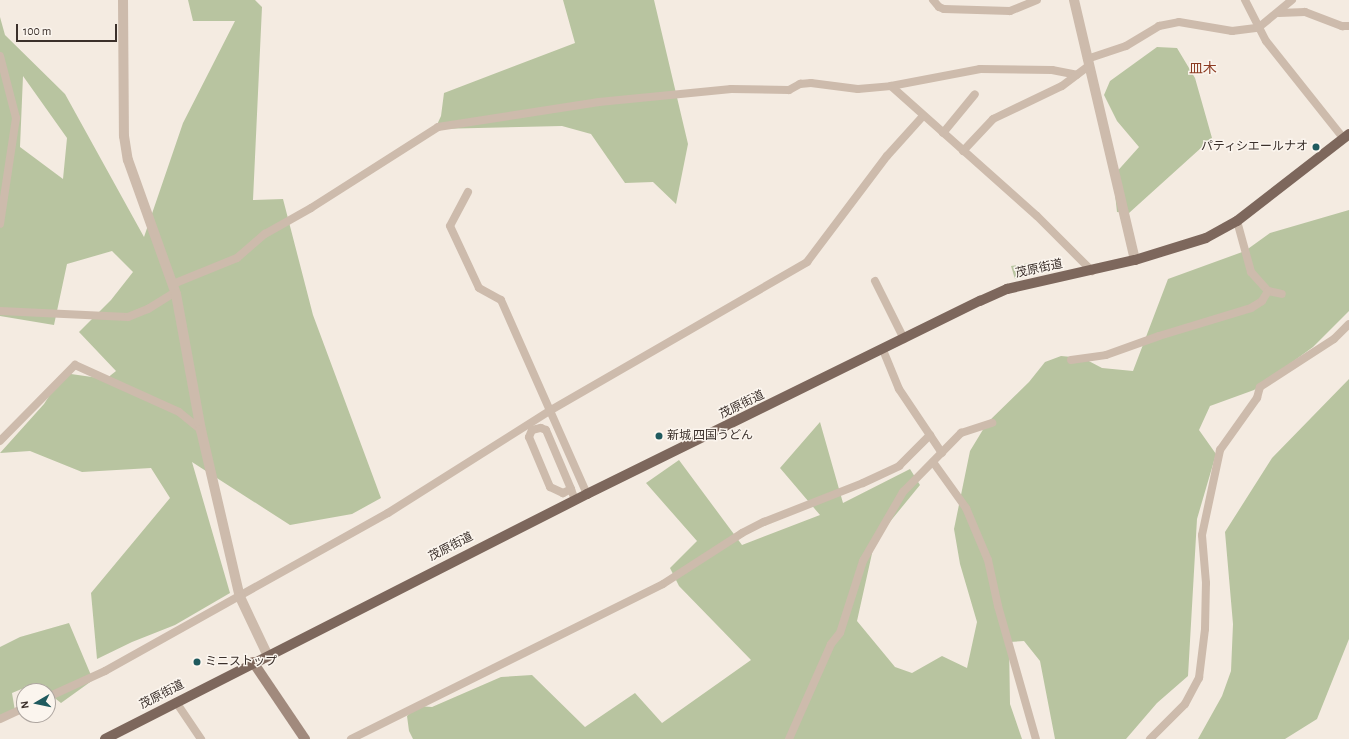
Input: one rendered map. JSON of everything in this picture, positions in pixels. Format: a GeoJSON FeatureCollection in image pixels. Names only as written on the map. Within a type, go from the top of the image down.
{"type":"FeatureCollection","features":[{"type":"Feature","properties":{"kind":"main road","name":"茂原街道"},"geometry":{"type":"LineString","coordinates":[[105,739],[267,654],[587,494],[904,339],[1008,290],[1135,260],[1206,238],[1237,221],[1347,137]]}},
{"type":"Feature","properties":{"kind":"main road"},"geometry":{"type":"LineString","coordinates":[[253,662],[305,739]]}},
{"type":"Feature","properties":{"kind":"street"},"geometry":{"type":"LineString","coordinates":[[123,0],[124,130],[128,160],[174,288],[201,430],[240,597],[267,654]]}},
{"type":"Feature","properties":{"kind":"street"},"geometry":{"type":"LineString","coordinates":[[933,0],[939,7],[944,9],[1010,11],[1037,0]]}},
{"type":"Feature","properties":{"kind":"street"},"geometry":{"type":"LineString","coordinates":[[1074,0],[1135,260]]}},
{"type":"Feature","properties":{"kind":"street"},"geometry":{"type":"LineString","coordinates":[[1245,0],[1258,28],[1347,137]]}},
{"type":"Feature","properties":{"kind":"street"},"geometry":{"type":"LineString","coordinates":[[963,151],[993,119],[1062,86],[1077,75],[1088,63],[1126,46],[1159,26],[1179,22],[1232,31],[1258,28],[1279,13],[1292,0]]}},
{"type":"Feature","properties":{"kind":"street"},"geometry":{"type":"LineString","coordinates":[[1279,13],[1305,12],[1342,26],[1349,26]]}},
{"type":"Feature","properties":{"kind":"street"},"geometry":{"type":"LineString","coordinates":[[0,56],[16,118],[0,224]]}},
{"type":"Feature","properties":{"kind":"street"},"geometry":{"type":"LineString","coordinates":[[0,311],[128,317],[148,309],[174,288],[237,258],[265,234],[311,208],[438,127],[599,102],[724,90],[789,90],[800,84],[811,83],[858,89],[891,86],[980,69],[1052,70],[1077,75]]}},
{"type":"Feature","properties":{"kind":"street"},"geometry":{"type":"LineString","coordinates":[[891,86],[943,134],[1037,216],[1092,271]]}},
{"type":"Feature","properties":{"kind":"street"},"geometry":{"type":"LineString","coordinates":[[943,134],[975,94]]}},
{"type":"Feature","properties":{"kind":"street"},"geometry":{"type":"LineString","coordinates":[[56,693],[106,671],[388,513],[551,410],[807,262],[886,156],[923,116]]}},
{"type":"Feature","properties":{"kind":"street"},"geometry":{"type":"LineString","coordinates":[[468,192],[450,226],[479,288],[501,300],[587,494]]}},
{"type":"Feature","properties":{"kind":"street"},"geometry":{"type":"LineString","coordinates":[[1237,221],[1251,272],[1268,291],[1282,294]]}},
{"type":"Feature","properties":{"kind":"street"},"geometry":{"type":"LineString","coordinates":[[875,280],[904,339]]}},
{"type":"Feature","properties":{"kind":"street"},"geometry":{"type":"LineString","coordinates":[[1071,360],[1106,355],[1159,336],[1251,308],[1262,301],[1268,291]]}},
{"type":"Feature","properties":{"kind":"street"},"geometry":{"type":"LineString","coordinates":[[1150,739],[1185,704],[1199,678],[1205,629],[1202,535],[1220,450],[1258,398],[1260,387],[1334,339],[1349,324]]}},
{"type":"Feature","properties":{"kind":"street"},"geometry":{"type":"LineString","coordinates":[[883,350],[900,389],[942,453]]}},
{"type":"Feature","properties":{"kind":"street"},"geometry":{"type":"LineString","coordinates":[[0,441],[75,365],[179,412],[201,430]]}},
{"type":"Feature","properties":{"kind":"street"},"geometry":{"type":"LineString","coordinates":[[789,739],[831,644],[840,633],[863,561],[903,492],[961,433],[992,423]]}},
{"type":"Feature","properties":{"kind":"street"},"geometry":{"type":"LineString","coordinates":[[571,489],[563,493],[550,486],[529,437],[532,430],[541,428],[546,430],[571,489],[575,500]]}},
{"type":"Feature","properties":{"kind":"street"},"geometry":{"type":"LineString","coordinates":[[351,739],[663,584],[742,533],[764,522],[863,483],[899,466],[930,435]]}},
{"type":"Feature","properties":{"kind":"street"},"geometry":{"type":"LineString","coordinates":[[933,462],[966,508],[988,560],[998,606],[1036,739]]}},
{"type":"Feature","properties":{"kind":"street"},"geometry":{"type":"LineString","coordinates":[[176,702],[201,739]]}},
{"type":"Feature","properties":{"kind":"street"},"geometry":{"type":"LineString","coordinates":[[0,719],[16,712]]}},
{"type":"Feature","properties":{"kind":"green space"},"geometry":{"type":"Polygon","coordinates":[[[188,0],[255,0],[262,7],[253,200],[283,199],[313,315],[381,498],[352,514],[290,525],[192,462],[230,593],[175,625],[132,642],[97,659],[91,593],[170,498],[151,468],[82,472],[30,451],[0,453],[44,404],[64,373],[106,379],[116,371],[79,332],[111,300],[133,272],[112,251],[67,264],[54,325],[0,316],[0,17],[5,35],[65,94],[144,237],[183,123],[235,21],[193,21],[188,0]],[[23,76],[20,147],[63,179],[67,138],[23,76]]]}},
{"type":"Feature","properties":{"kind":"green space"},"geometry":{"type":"Polygon","coordinates":[[[563,0],[654,0],[688,144],[676,204],[653,182],[625,183],[591,134],[562,126],[435,129],[441,116],[444,93],[575,43],[563,0]]]}},
{"type":"Feature","properties":{"kind":"green space"},"geometry":{"type":"Polygon","coordinates":[[[1157,47],[1177,48],[1195,78],[1212,138],[1129,213],[1117,212],[1113,176],[1139,147],[1117,121],[1104,95],[1110,81],[1157,47]]]}},
{"type":"Feature","properties":{"kind":"green space"},"geometry":{"type":"Polygon","coordinates":[[[1349,210],[1349,311],[1313,347],[1254,390],[1210,406],[1199,430],[1216,454],[1197,519],[1188,676],[1157,703],[1126,739],[1055,739],[1040,661],[1024,641],[1009,642],[1010,704],[1022,739],[413,739],[409,731],[407,716],[417,706],[432,707],[501,677],[532,675],[585,727],[635,693],[662,723],[751,660],[679,586],[670,568],[697,541],[646,483],[679,460],[742,545],[820,515],[780,468],[820,422],[843,503],[910,469],[920,485],[875,540],[857,621],[895,667],[912,673],[942,656],[967,668],[977,622],[960,564],[954,529],[970,451],[987,423],[1029,382],[1045,362],[1061,356],[1083,358],[1102,368],[1133,371],[1168,279],[1245,251],[1270,233],[1349,210]]]}},
{"type":"Feature","properties":{"kind":"green space"},"geometry":{"type":"Polygon","coordinates":[[[1031,263],[1032,275],[1015,279],[1011,266],[1031,263]]]}},
{"type":"Feature","properties":{"kind":"green space"},"geometry":{"type":"Polygon","coordinates":[[[1349,379],[1349,639],[1317,719],[1285,739],[1198,739],[1222,696],[1231,671],[1233,624],[1225,532],[1272,458],[1349,379]]]}},
{"type":"Feature","properties":{"kind":"green space"},"geometry":{"type":"Polygon","coordinates":[[[69,623],[93,680],[61,703],[56,699],[56,683],[16,683],[16,691],[12,693],[15,711],[0,717],[0,647],[20,637],[69,623]]]}},
{"type":"Feature","properties":{"kind":"place","name":"パティシエールナオ"},"geometry":{"type":"Point","coordinates":[1316,147]}},
{"type":"Feature","properties":{"kind":"place","name":"新城 四国うどん"},"geometry":{"type":"Point","coordinates":[659,436]}},
{"type":"Feature","properties":{"kind":"place","name":"ミニストップ"},"geometry":{"type":"Point","coordinates":[197,662]}},
{"type":"Feature","properties":{"kind":"district","name":"皿木"},"geometry":{"type":"Point","coordinates":[1203,69]}}]}
